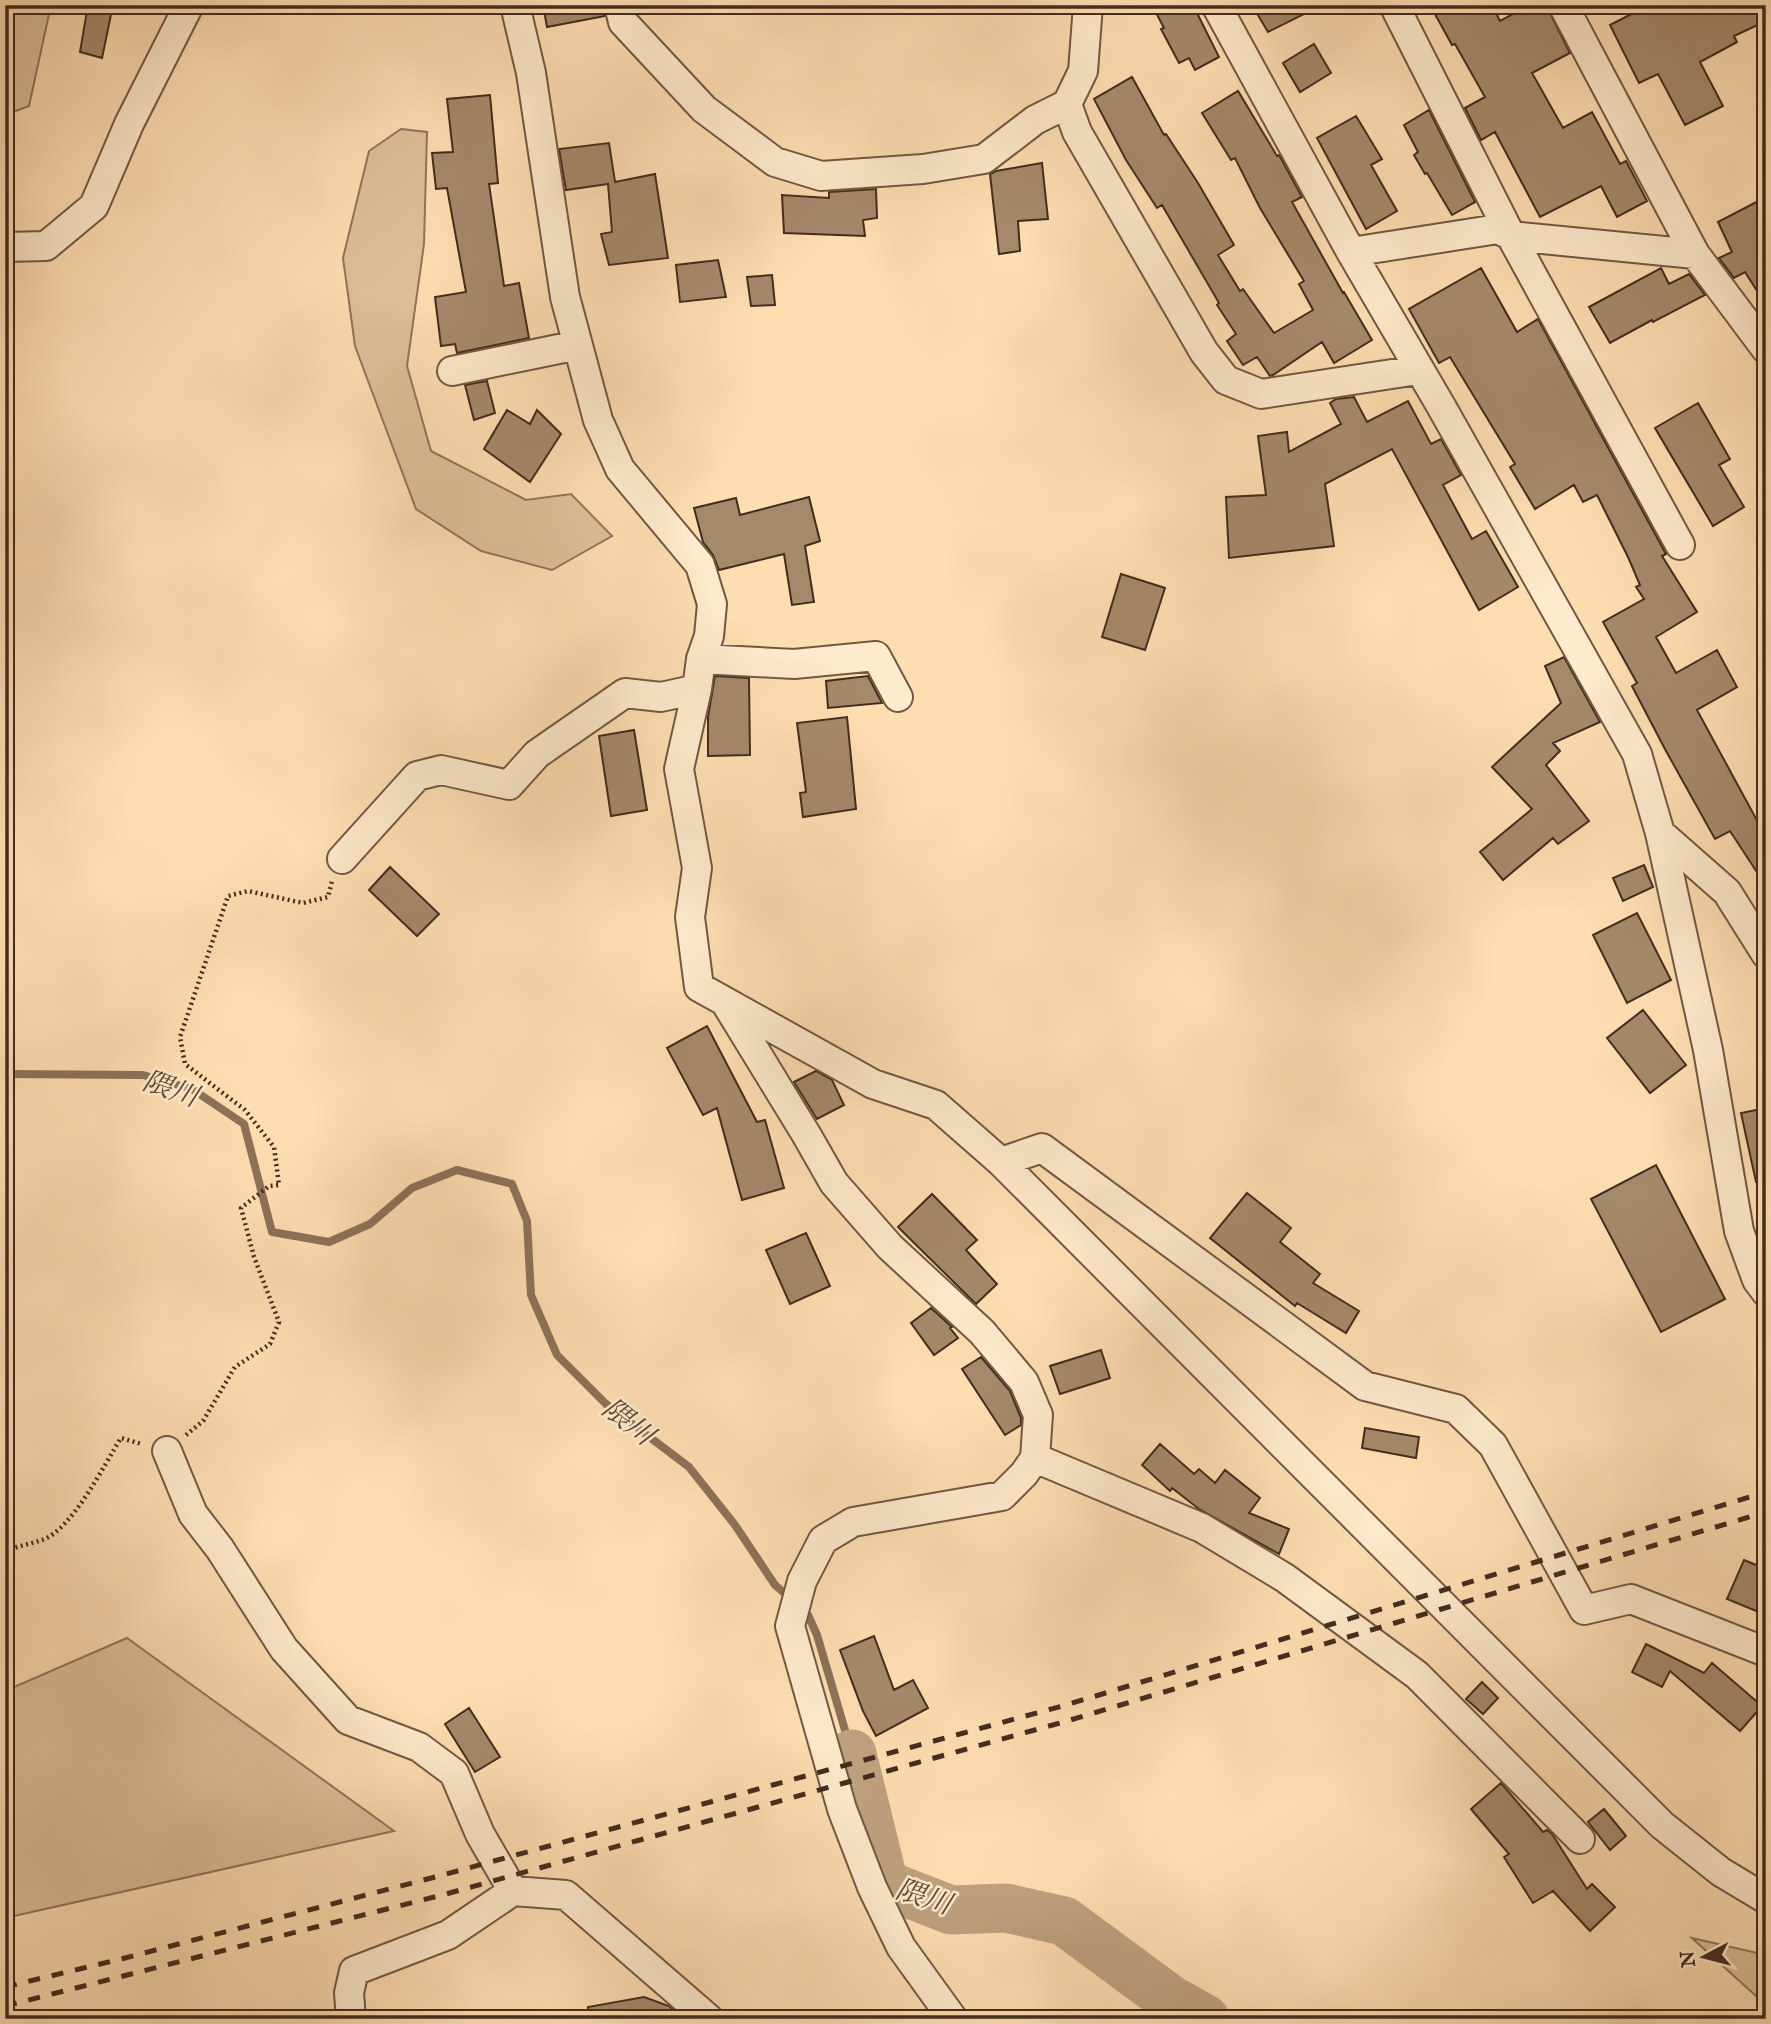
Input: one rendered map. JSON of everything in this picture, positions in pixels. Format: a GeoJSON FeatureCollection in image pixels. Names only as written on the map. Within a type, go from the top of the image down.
{"type":"FeatureCollection","features":[{"type":"Feature","properties":{"kind":"street"},"geometry":{"type":"LineString","coordinates":[[5,247],[46,246],[94,206],[129,124],[189,5]]}},
{"type":"Feature","properties":{"kind":"street"},"geometry":{"type":"LineString","coordinates":[[515,5],[531,73],[565,297],[598,421],[620,469],[700,565],[712,604],[709,636],[701,659],[679,769],[696,868],[690,917],[699,987],[873,1084],[936,1105],[1001,1162],[1662,1825],[1721,1872],[1766,1899]]}},
{"type":"Feature","properties":{"kind":"street"},"geometry":{"type":"LineString","coordinates":[[619,5],[623,22],[704,108],[775,162],[821,176],[923,169],[984,159],[1035,120],[1066,104],[1083,71],[1088,5]]}},
{"type":"Feature","properties":{"kind":"street"},"geometry":{"type":"LineString","coordinates":[[1216,5],[1351,252],[1637,754],[1660,833],[1708,1050],[1739,1231],[1757,1280],[1766,1292]]}},
{"type":"Feature","properties":{"kind":"street"},"geometry":{"type":"LineString","coordinates":[[1394,5],[1511,236],[1680,544]]}},
{"type":"Feature","properties":{"kind":"street"},"geometry":{"type":"LineString","coordinates":[[1563,5],[1695,254],[1766,349]]}},
{"type":"Feature","properties":{"kind":"street"},"geometry":{"type":"LineString","coordinates":[[1066,104],[1077,132],[1170,295],[1204,352],[1226,380],[1261,394],[1418,370]]}},
{"type":"Feature","properties":{"kind":"street"},"geometry":{"type":"LineString","coordinates":[[1351,252],[1498,229],[1511,236],[1695,254]]}},
{"type":"Feature","properties":{"kind":"street"},"geometry":{"type":"LineString","coordinates":[[452,371],[578,345]]}},
{"type":"Feature","properties":{"kind":"street"},"geometry":{"type":"LineString","coordinates":[[701,659],[794,664],[876,656],[898,697]]}},
{"type":"Feature","properties":{"kind":"street"},"geometry":{"type":"LineString","coordinates":[[342,859],[417,776],[441,770],[509,785],[537,754],[625,693],[661,696],[697,689]]}},
{"type":"Feature","properties":{"kind":"street"},"geometry":{"type":"LineString","coordinates":[[1660,833],[1727,892],[1766,954]]}},
{"type":"Feature","properties":{"kind":"street"},"geometry":{"type":"LineString","coordinates":[[726,1003],[834,1183],[890,1247],[982,1332],[1024,1382],[1038,1415],[1035,1458],[1024,1474],[1002,1496],[853,1522],[823,1540],[802,1581],[790,1626],[842,1809],[872,1887],[901,1947],[953,2019]]}},
{"type":"Feature","properties":{"kind":"street"},"geometry":{"type":"LineString","coordinates":[[1001,1162],[1042,1148],[1365,1387],[1456,1409],[1493,1445],[1584,1610],[1631,1599],[1766,1653]]}},
{"type":"Feature","properties":{"kind":"street"},"geometry":{"type":"LineString","coordinates":[[167,1451],[193,1514],[220,1549],[284,1649],[348,1720],[419,1747],[453,1773],[480,1835],[513,1891]]}},
{"type":"Feature","properties":{"kind":"street"},"geometry":{"type":"LineString","coordinates":[[1035,1458],[1202,1528],[1285,1578],[1417,1675],[1580,1839]]}},
{"type":"Feature","properties":{"kind":"street"},"geometry":{"type":"LineString","coordinates":[[351,2019],[349,1993],[354,1971],[448,1935],[513,1891],[566,1895],[709,2019]]}},
{"type":"Feature","properties":{"kind":"path"},"geometry":{"type":"LineString","coordinates":[[5,1551],[43,1540],[69,1520],[121,1438],[167,1451],[203,1421],[235,1367],[270,1344],[279,1322],[254,1257],[241,1209],[270,1186],[279,1185],[274,1147],[245,1110],[185,1064],[180,1037],[228,897],[248,891],[303,903],[328,897],[342,859]]}},
{"type":"Feature","properties":{"kind":"shaded area"},"geometry":{"type":"Polygon","coordinates":[[[5,5],[51,5],[29,106],[5,115],[5,5]]]}},
{"type":"Feature","properties":{"kind":"shaded area"},"geometry":{"type":"Polygon","coordinates":[[[401,129],[427,132],[424,244],[407,366],[431,451],[526,500],[571,494],[612,536],[552,570],[481,551],[416,509],[355,346],[343,258],[369,151],[401,129]]]}},
{"type":"Feature","properties":{"kind":"shaded area"},"geometry":{"type":"Polygon","coordinates":[[[127,1638],[394,1831],[5,1918],[5,1691],[127,1638]]]}},
{"type":"Feature","properties":{"kind":"shaded area"},"geometry":{"type":"Polygon","coordinates":[[[1692,1938],[1766,1955],[1766,2005],[1692,1938]]]}},
{"type":"Feature","properties":{"kind":"building"},"geometry":{"type":"Polygon","coordinates":[[[88,5],[113,5],[102,58],[80,52],[88,5]]]}},
{"type":"Feature","properties":{"kind":"building"},"geometry":{"type":"Polygon","coordinates":[[[543,5],[603,5],[605,16],[547,27],[543,5]]]}},
{"type":"Feature","properties":{"kind":"building"},"geometry":{"type":"Polygon","coordinates":[[[1152,5],[1193,5],[1219,57],[1195,70],[1189,58],[1179,63],[1152,5]]]}},
{"type":"Feature","properties":{"kind":"building"},"geometry":{"type":"Polygon","coordinates":[[[1252,5],[1322,5],[1268,32],[1252,5]]]}},
{"type":"Feature","properties":{"kind":"building"},"geometry":{"type":"Polygon","coordinates":[[[1430,5],[1492,5],[1500,21],[1530,5],[1546,5],[1570,53],[1532,73],[1563,128],[1592,112],[1620,164],[1626,161],[1647,201],[1617,217],[1601,186],[1540,217],[1495,132],[1481,140],[1465,108],[1485,97],[1430,5]]]}},
{"type":"Feature","properties":{"kind":"building"},"geometry":{"type":"Polygon","coordinates":[[[1649,5],[1766,5],[1766,21],[1734,36],[1737,42],[1700,62],[1723,106],[1685,125],[1658,74],[1639,83],[1610,25],[1649,5]]]}},
{"type":"Feature","properties":{"kind":"building"},"geometry":{"type":"Polygon","coordinates":[[[1314,44],[1331,73],[1300,92],[1283,63],[1314,44]]]}},
{"type":"Feature","properties":{"kind":"building"},"geometry":{"type":"Polygon","coordinates":[[[1132,77],[1164,135],[1166,134],[1198,183],[1234,245],[1218,255],[1240,291],[1243,289],[1274,333],[1313,310],[1299,284],[1304,281],[1260,208],[1235,158],[1231,160],[1202,113],[1238,91],[1302,197],[1292,202],[1372,340],[1334,363],[1322,342],[1270,376],[1257,357],[1243,365],[1227,341],[1236,334],[1217,305],[1219,303],[1162,205],[1157,208],[1126,160],[1094,99],[1132,77]]]}},
{"type":"Feature","properties":{"kind":"building"},"geometry":{"type":"Polygon","coordinates":[[[490,95],[498,183],[489,184],[504,286],[519,283],[529,338],[457,353],[455,344],[441,346],[435,297],[466,292],[447,188],[436,189],[432,153],[453,152],[447,99],[490,95]]]}},
{"type":"Feature","properties":{"kind":"building"},"geometry":{"type":"Polygon","coordinates":[[[1429,110],[1475,202],[1452,215],[1414,155],[1418,152],[1404,125],[1429,110]]]}},
{"type":"Feature","properties":{"kind":"building"},"geometry":{"type":"Polygon","coordinates":[[[1356,116],[1382,159],[1371,165],[1397,211],[1366,229],[1317,138],[1356,116]]]}},
{"type":"Feature","properties":{"kind":"building"},"geometry":{"type":"Polygon","coordinates":[[[609,143],[615,182],[655,174],[668,258],[609,265],[601,234],[612,232],[608,184],[566,190],[559,149],[609,143]]]}},
{"type":"Feature","properties":{"kind":"building"},"geometry":{"type":"Polygon","coordinates":[[[1042,163],[1048,219],[1018,221],[1020,251],[999,254],[990,174],[1042,163]]]}},
{"type":"Feature","properties":{"kind":"building"},"geometry":{"type":"Polygon","coordinates":[[[876,189],[877,218],[863,220],[865,236],[784,233],[782,195],[829,198],[829,192],[876,189]]]}},
{"type":"Feature","properties":{"kind":"building"},"geometry":{"type":"Polygon","coordinates":[[[1766,197],[1766,305],[1745,272],[1734,278],[1719,258],[1732,252],[1718,222],[1766,197]]]}},
{"type":"Feature","properties":{"kind":"building"},"geometry":{"type":"Polygon","coordinates":[[[718,260],[726,297],[680,302],[676,265],[718,260]]]}},
{"type":"Feature","properties":{"kind":"building"},"geometry":{"type":"Polygon","coordinates":[[[1481,268],[1517,332],[1538,319],[1666,554],[1662,556],[1697,612],[1656,637],[1676,673],[1717,650],[1737,687],[1697,710],[1766,837],[1766,886],[1730,831],[1715,839],[1632,686],[1637,683],[1603,622],[1644,599],[1636,587],[1640,585],[1628,557],[1597,495],[1583,502],[1574,485],[1535,509],[1510,467],[1515,464],[1450,357],[1439,363],[1409,309],[1481,268]]]}},
{"type":"Feature","properties":{"kind":"building"},"geometry":{"type":"Polygon","coordinates":[[[1661,268],[1669,284],[1689,274],[1705,295],[1610,343],[1589,307],[1661,268]]]}},
{"type":"Feature","properties":{"kind":"building"},"geometry":{"type":"Polygon","coordinates":[[[772,275],[775,305],[751,306],[747,277],[772,275]]]}},
{"type":"Feature","properties":{"kind":"building"},"geometry":{"type":"Polygon","coordinates":[[[487,381],[495,413],[474,420],[465,385],[487,381]]]}},
{"type":"Feature","properties":{"kind":"building"},"geometry":{"type":"Polygon","coordinates":[[[1354,397],[1367,422],[1408,401],[1431,444],[1441,439],[1461,475],[1443,485],[1472,539],[1486,531],[1518,587],[1479,610],[1392,449],[1325,484],[1334,546],[1229,558],[1226,497],[1266,495],[1258,436],[1287,432],[1289,452],[1341,424],[1330,403],[1336,399],[1354,397]]]}},
{"type":"Feature","properties":{"kind":"building"},"geometry":{"type":"Polygon","coordinates":[[[1698,403],[1730,459],[1719,465],[1744,507],[1713,526],[1655,428],[1698,403]]]}},
{"type":"Feature","properties":{"kind":"building"},"geometry":{"type":"Polygon","coordinates":[[[507,410],[530,424],[537,410],[561,434],[530,482],[484,449],[507,410]]]}},
{"type":"Feature","properties":{"kind":"building"},"geometry":{"type":"Polygon","coordinates":[[[809,497],[820,541],[805,546],[814,602],[792,605],[784,554],[719,570],[713,555],[703,542],[694,508],[736,498],[740,515],[809,497]]]}},
{"type":"Feature","properties":{"kind":"building"},"geometry":{"type":"Polygon","coordinates":[[[1121,574],[1165,588],[1145,650],[1102,637],[1121,574]]]}},
{"type":"Feature","properties":{"kind":"building"},"geometry":{"type":"Polygon","coordinates":[[[1564,657],[1600,722],[1553,743],[1560,751],[1546,765],[1589,821],[1558,844],[1553,838],[1503,880],[1480,852],[1532,809],[1492,767],[1561,703],[1545,666],[1564,657]]]}},
{"type":"Feature","properties":{"kind":"building"},"geometry":{"type":"Polygon","coordinates":[[[715,676],[749,678],[750,755],[708,756],[708,717],[715,676]]]}},
{"type":"Feature","properties":{"kind":"building"},"geometry":{"type":"Polygon","coordinates":[[[868,676],[882,703],[828,708],[826,681],[868,676]]]}},
{"type":"Feature","properties":{"kind":"building"},"geometry":{"type":"Polygon","coordinates":[[[847,717],[856,809],[803,817],[800,793],[806,792],[797,723],[847,717]]]}},
{"type":"Feature","properties":{"kind":"building"},"geometry":{"type":"Polygon","coordinates":[[[634,730],[647,810],[611,816],[599,736],[634,730]]]}},
{"type":"Feature","properties":{"kind":"building"},"geometry":{"type":"Polygon","coordinates":[[[1644,865],[1653,887],[1623,901],[1613,878],[1644,865]]]}},
{"type":"Feature","properties":{"kind":"building"},"geometry":{"type":"Polygon","coordinates":[[[390,867],[439,914],[417,936],[369,890],[390,867]]]}},
{"type":"Feature","properties":{"kind":"building"},"geometry":{"type":"Polygon","coordinates":[[[1637,913],[1671,980],[1627,1003],[1593,935],[1637,913]]]}},
{"type":"Feature","properties":{"kind":"building"},"geometry":{"type":"Polygon","coordinates":[[[1643,1010],[1686,1065],[1650,1093],[1607,1038],[1643,1010]]]}},
{"type":"Feature","properties":{"kind":"building"},"geometry":{"type":"Polygon","coordinates":[[[707,1026],[757,1122],[765,1120],[784,1188],[742,1200],[717,1108],[703,1115],[667,1048],[707,1026]]]}},
{"type":"Feature","properties":{"kind":"building"},"geometry":{"type":"Polygon","coordinates":[[[816,1071],[832,1080],[844,1105],[817,1119],[794,1082],[816,1071]]]}},
{"type":"Feature","properties":{"kind":"building"},"geometry":{"type":"Polygon","coordinates":[[[1766,1108],[1766,1181],[1756,1182],[1741,1113],[1766,1108]]]}},
{"type":"Feature","properties":{"kind":"building"},"geometry":{"type":"Polygon","coordinates":[[[1656,1165],[1725,1299],[1661,1332],[1591,1199],[1656,1165]]]}},
{"type":"Feature","properties":{"kind":"building"},"geometry":{"type":"Polygon","coordinates":[[[1247,1193],[1291,1228],[1280,1242],[1320,1274],[1313,1283],[1359,1311],[1346,1333],[1297,1303],[1295,1306],[1210,1238],[1247,1193]]]}},
{"type":"Feature","properties":{"kind":"building"},"geometry":{"type":"Polygon","coordinates":[[[932,1194],[977,1240],[966,1250],[997,1284],[976,1304],[898,1227],[932,1194]]]}},
{"type":"Feature","properties":{"kind":"building"},"geometry":{"type":"Polygon","coordinates":[[[806,1233],[830,1286],[790,1304],[766,1250],[806,1233]]]}},
{"type":"Feature","properties":{"kind":"building"},"geometry":{"type":"Polygon","coordinates":[[[931,1308],[952,1327],[950,1328],[958,1338],[934,1355],[911,1323],[931,1308]]]}},
{"type":"Feature","properties":{"kind":"building"},"geometry":{"type":"Polygon","coordinates":[[[1101,1350],[1110,1378],[1060,1394],[1050,1366],[1101,1350]]]}},
{"type":"Feature","properties":{"kind":"building"},"geometry":{"type":"Polygon","coordinates":[[[981,1357],[1010,1391],[1021,1418],[1021,1425],[1005,1435],[962,1369],[981,1357]]]}},
{"type":"Feature","properties":{"kind":"building"},"geometry":{"type":"Polygon","coordinates":[[[1365,1428],[1419,1437],[1416,1458],[1362,1448],[1365,1428]]]}},
{"type":"Feature","properties":{"kind":"building"},"geometry":{"type":"Polygon","coordinates":[[[1160,1444],[1194,1474],[1199,1469],[1215,1483],[1225,1470],[1260,1498],[1249,1513],[1289,1529],[1279,1554],[1199,1509],[1172,1488],[1170,1491],[1142,1465],[1160,1444]]]}},
{"type":"Feature","properties":{"kind":"building"},"geometry":{"type":"Polygon","coordinates":[[[1744,1560],[1766,1569],[1766,1615],[1727,1599],[1744,1560]]]}},
{"type":"Feature","properties":{"kind":"building"},"geometry":{"type":"Polygon","coordinates":[[[874,1636],[894,1690],[913,1680],[928,1708],[876,1736],[863,1711],[840,1650],[874,1636]]]}},
{"type":"Feature","properties":{"kind":"building"},"geometry":{"type":"Polygon","coordinates":[[[1646,1644],[1704,1673],[1712,1663],[1762,1706],[1740,1731],[1670,1671],[1662,1687],[1632,1672],[1646,1644]]]}},
{"type":"Feature","properties":{"kind":"building"},"geometry":{"type":"Polygon","coordinates":[[[1482,1682],[1498,1698],[1483,1714],[1466,1699],[1482,1682]]]}},
{"type":"Feature","properties":{"kind":"building"},"geometry":{"type":"Polygon","coordinates":[[[469,1708],[500,1757],[475,1772],[445,1724],[469,1708]]]}},
{"type":"Feature","properties":{"kind":"building"},"geometry":{"type":"Polygon","coordinates":[[[1501,1783],[1543,1832],[1547,1830],[1552,1834],[1587,1889],[1592,1884],[1615,1907],[1590,1931],[1553,1891],[1533,1903],[1504,1857],[1509,1854],[1471,1809],[1501,1783]]]}},
{"type":"Feature","properties":{"kind":"building"},"geometry":{"type":"Polygon","coordinates":[[[1604,1809],[1626,1836],[1610,1850],[1588,1822],[1604,1809]]]}},
{"type":"Feature","properties":{"kind":"building"},"geometry":{"type":"Polygon","coordinates":[[[644,1997],[669,2006],[680,2016],[589,2019],[588,2007],[644,1997]]]}},
{"type":"Feature","properties":{"kind":"waterway","name":"隈川"},"geometry":{"type":"LineString","coordinates":[[5,1074],[143,1075],[192,1089],[244,1124],[272,1232],[329,1242],[370,1224],[412,1188],[457,1170],[512,1184],[527,1221],[531,1295],[557,1355],[606,1404],[689,1467],[735,1525],[775,1585],[790,1598]]}},
{"type":"Feature","properties":{"kind":"waterway","name":"隈川"},"geometry":{"type":"LineString","coordinates":[[800,1607],[808,1615],[817,1635],[852,1754]]}},
{"type":"Feature","properties":{"kind":"waterway","name":"隈川"},"geometry":{"type":"LineString","coordinates":[[852,1754],[884,1884],[951,1910],[1006,1908],[1064,1921],[1171,2000],[1205,2019]]}},
{"type":"Feature","properties":{"kind":"railway"},"geometry":{"type":"LineString","coordinates":[[5,1987],[439,1876],[1066,1705],[1766,1492]]}},
{"type":"Feature","properties":{"kind":"railway"},"geometry":{"type":"LineString","coordinates":[[5,2006],[446,1894],[1067,1721],[1766,1512]]}}]}
